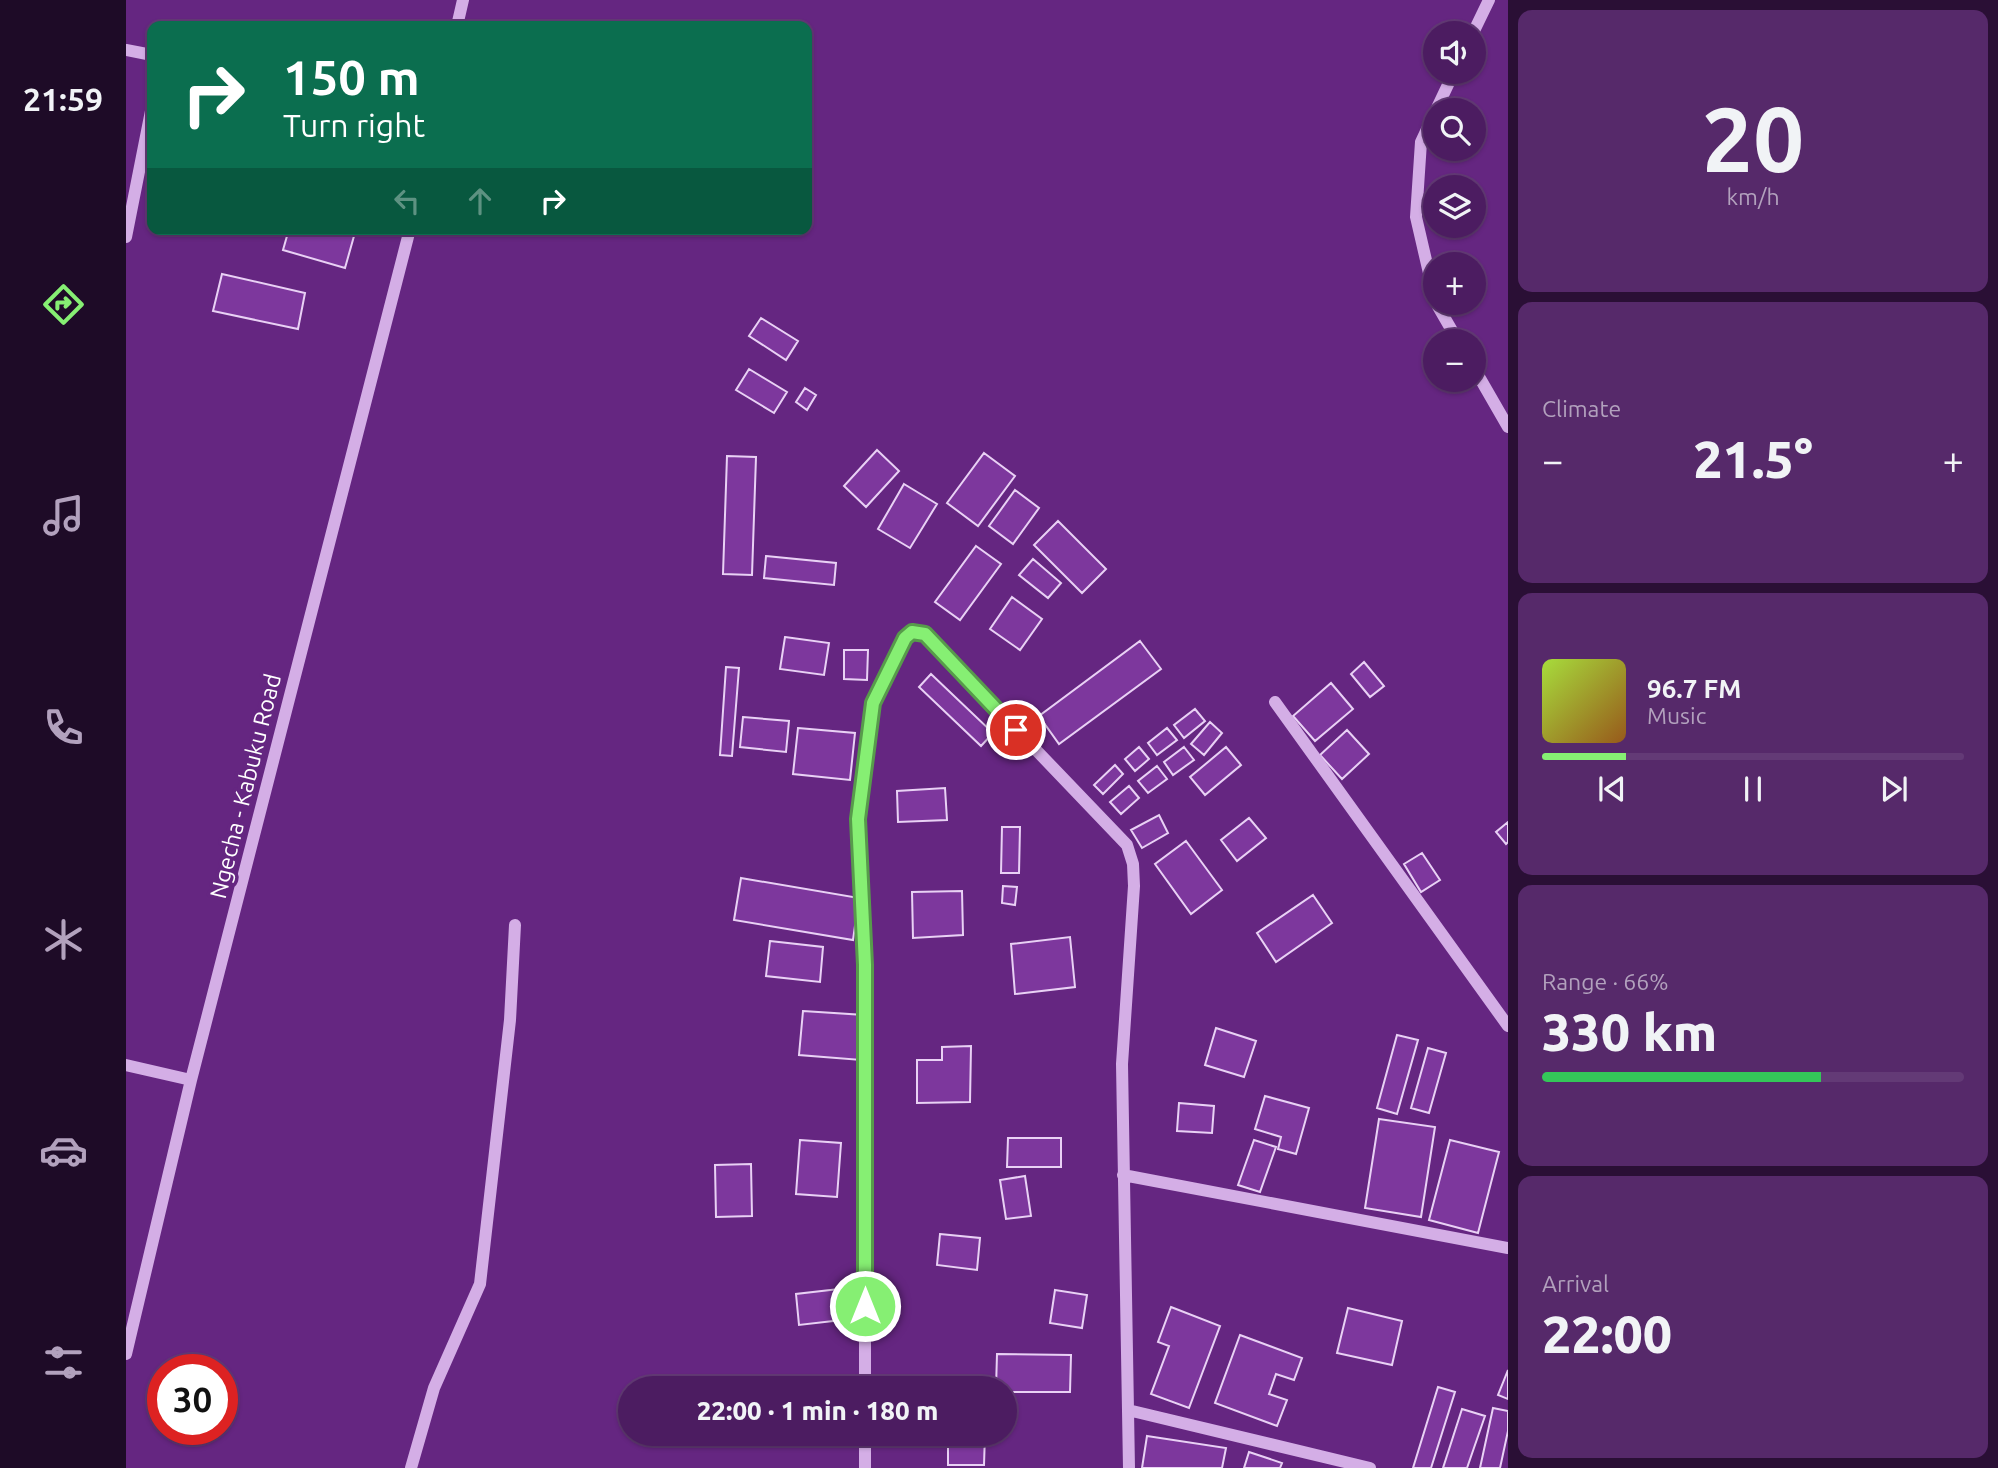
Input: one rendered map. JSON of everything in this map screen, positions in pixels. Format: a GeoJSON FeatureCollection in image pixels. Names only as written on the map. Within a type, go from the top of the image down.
{"type":"FeatureCollection","features":[{"type":"Feature","properties":{"kind":"street"},"geometry":{"type":"LineString","coordinates":[[458,21],[463,0]]}},
{"type":"Feature","properties":{"kind":"street"},"geometry":{"type":"LineString","coordinates":[[1479,21],[1489,0]]}},
{"type":"Feature","properties":{"kind":"street"},"geometry":{"type":"LineString","coordinates":[[126,50],[147,54]]}},
{"type":"Feature","properties":{"kind":"street"},"geometry":{"type":"LineString","coordinates":[[126,237],[147,131]]}},
{"type":"Feature","properties":{"kind":"street"},"geometry":{"type":"LineString","coordinates":[[1423,138],[1416,217],[1424,252]]}},
{"type":"Feature","properties":{"kind":"street","name":"Ngecha - Kabuku Road"},"geometry":{"type":"LineString","coordinates":[[126,1354],[191,1080],[408,235]]}},
{"type":"Feature","properties":{"kind":"street"},"geometry":{"type":"LineString","coordinates":[[1486,389],[1508,427]]}},
{"type":"Feature","properties":{"kind":"street"},"geometry":{"type":"LineString","coordinates":[[865,1376],[865,965],[858,819],[873,703],[905,638],[912,632],[925,634],[1126,845],[1133,864],[1134,886],[1122,1064],[1129,1468]]}},
{"type":"Feature","properties":{"kind":"street"},"geometry":{"type":"LineString","coordinates":[[1275,702],[1508,1026]]}},
{"type":"Feature","properties":{"kind":"street"},"geometry":{"type":"LineString","coordinates":[[411,1468],[435,1388],[481,1284],[510,1020],[515,925]]}},
{"type":"Feature","properties":{"kind":"street"},"geometry":{"type":"LineString","coordinates":[[126,1065],[191,1080]]}},
{"type":"Feature","properties":{"kind":"street"},"geometry":{"type":"LineString","coordinates":[[1123,1175],[1508,1248]]}},
{"type":"Feature","properties":{"kind":"street"},"geometry":{"type":"LineString","coordinates":[[1128,1410],[1370,1468]]}},
{"type":"Feature","properties":{"kind":"street"},"geometry":{"type":"LineString","coordinates":[[865,1446],[865,1468]]}},
{"type":"Feature","properties":{"kind":"building"},"geometry":{"type":"Polygon","coordinates":[[[287,235],[354,235],[345,268],[283,250],[287,235]]]}},
{"type":"Feature","properties":{"kind":"building"},"geometry":{"type":"Polygon","coordinates":[[[222,274],[305,293],[298,329],[213,311],[222,274]]]}},
{"type":"Feature","properties":{"kind":"building"},"geometry":{"type":"Polygon","coordinates":[[[761,318],[798,341],[786,360],[749,336],[761,318]]]}},
{"type":"Feature","properties":{"kind":"building"},"geometry":{"type":"Polygon","coordinates":[[[749,369],[787,392],[774,413],[736,390],[749,369]]]}},
{"type":"Feature","properties":{"kind":"building"},"geometry":{"type":"Polygon","coordinates":[[[805,388],[816,395],[807,410],[796,402],[805,388]]]}},
{"type":"Feature","properties":{"kind":"building"},"geometry":{"type":"Polygon","coordinates":[[[877,450],[899,471],[866,507],[844,486],[877,450]]]}},
{"type":"Feature","properties":{"kind":"building"},"geometry":{"type":"Polygon","coordinates":[[[984,453],[1015,476],[978,526],[947,503],[984,453]]]}},
{"type":"Feature","properties":{"kind":"building"},"geometry":{"type":"Polygon","coordinates":[[[727,456],[756,457],[752,575],[723,574],[727,456]]]}},
{"type":"Feature","properties":{"kind":"building"},"geometry":{"type":"Polygon","coordinates":[[[904,484],[937,504],[910,548],[878,529],[904,484]]]}},
{"type":"Feature","properties":{"kind":"building"},"geometry":{"type":"Polygon","coordinates":[[[1015,490],[1039,508],[1013,544],[989,526],[1015,490]]]}},
{"type":"Feature","properties":{"kind":"building"},"geometry":{"type":"Polygon","coordinates":[[[1058,521],[1106,569],[1082,593],[1034,545],[1058,521]]]}},
{"type":"Feature","properties":{"kind":"building"},"geometry":{"type":"Polygon","coordinates":[[[976,546],[1001,564],[960,620],[935,602],[976,546]]]}},
{"type":"Feature","properties":{"kind":"building"},"geometry":{"type":"Polygon","coordinates":[[[766,556],[836,563],[834,585],[764,578],[766,556]]]}},
{"type":"Feature","properties":{"kind":"building"},"geometry":{"type":"Polygon","coordinates":[[[1033,559],[1061,583],[1048,598],[1019,575],[1033,559]]]}},
{"type":"Feature","properties":{"kind":"building"},"geometry":{"type":"Polygon","coordinates":[[[1012,597],[1042,619],[1020,650],[990,629],[1012,597]]]}},
{"type":"Feature","properties":{"kind":"building"},"geometry":{"type":"Polygon","coordinates":[[[785,637],[829,643],[824,675],[780,669],[785,637]]]}},
{"type":"Feature","properties":{"kind":"building"},"geometry":{"type":"Polygon","coordinates":[[[1140,641],[1161,669],[1059,744],[1039,716],[1140,641]]]}},
{"type":"Feature","properties":{"kind":"building"},"geometry":{"type":"Polygon","coordinates":[[[844,650],[868,650],[867,680],[844,679],[844,650]]]}},
{"type":"Feature","properties":{"kind":"building"},"geometry":{"type":"Polygon","coordinates":[[[1364,662],[1384,686],[1370,697],[1351,674],[1364,662]]]}},
{"type":"Feature","properties":{"kind":"building"},"geometry":{"type":"Polygon","coordinates":[[[726,667],[739,668],[732,756],[720,755],[726,667]]]}},
{"type":"Feature","properties":{"kind":"building"},"geometry":{"type":"Polygon","coordinates":[[[931,674],[993,733],[981,746],[919,687],[931,674]]]}},
{"type":"Feature","properties":{"kind":"building"},"geometry":{"type":"Polygon","coordinates":[[[1331,683],[1353,709],[1315,741],[1293,716],[1331,683]]]}},
{"type":"Feature","properties":{"kind":"building"},"geometry":{"type":"Polygon","coordinates":[[[1195,709],[1205,721],[1184,738],[1174,725],[1195,709]]]}},
{"type":"Feature","properties":{"kind":"building"},"geometry":{"type":"Polygon","coordinates":[[[743,717],[789,721],[786,752],[740,747],[743,717]]]}},
{"type":"Feature","properties":{"kind":"building"},"geometry":{"type":"Polygon","coordinates":[[[1210,722],[1222,733],[1204,755],[1191,744],[1210,722]]]}},
{"type":"Feature","properties":{"kind":"building"},"geometry":{"type":"Polygon","coordinates":[[[798,728],[855,733],[850,780],[793,774],[798,728]]]}},
{"type":"Feature","properties":{"kind":"building"},"geometry":{"type":"Polygon","coordinates":[[[1167,728],[1177,740],[1157,755],[1148,743],[1167,728]]]}},
{"type":"Feature","properties":{"kind":"building"},"geometry":{"type":"Polygon","coordinates":[[[1347,730],[1369,754],[1342,779],[1320,755],[1347,730]]]}},
{"type":"Feature","properties":{"kind":"building"},"geometry":{"type":"Polygon","coordinates":[[[1139,747],[1149,759],[1135,771],[1125,759],[1139,747]]]}},
{"type":"Feature","properties":{"kind":"building"},"geometry":{"type":"Polygon","coordinates":[[[1184,747],[1194,760],[1173,775],[1164,762],[1184,747]]]}},
{"type":"Feature","properties":{"kind":"building"},"geometry":{"type":"Polygon","coordinates":[[[1226,747],[1241,765],[1205,795],[1190,777],[1226,747]]]}},
{"type":"Feature","properties":{"kind":"building"},"geometry":{"type":"Polygon","coordinates":[[[1115,765],[1123,774],[1103,794],[1094,785],[1115,765]]]}},
{"type":"Feature","properties":{"kind":"building"},"geometry":{"type":"Polygon","coordinates":[[[1157,766],[1167,779],[1148,793],[1138,781],[1157,766]]]}},
{"type":"Feature","properties":{"kind":"building"},"geometry":{"type":"Polygon","coordinates":[[[1129,786],[1139,798],[1121,814],[1110,802],[1129,786]]]}},
{"type":"Feature","properties":{"kind":"building"},"geometry":{"type":"Polygon","coordinates":[[[945,788],[947,820],[898,822],[897,791],[945,788]]]}},
{"type":"Feature","properties":{"kind":"building"},"geometry":{"type":"Polygon","coordinates":[[[1159,815],[1168,833],[1142,848],[1131,830],[1159,815]]]}},
{"type":"Feature","properties":{"kind":"building"},"geometry":{"type":"Polygon","coordinates":[[[1249,818],[1266,838],[1237,861],[1221,840],[1249,818]]]}},
{"type":"Feature","properties":{"kind":"building"},"geometry":{"type":"Polygon","coordinates":[[[1508,822],[1508,842],[1506,844],[1496,832],[1508,822]]]}},
{"type":"Feature","properties":{"kind":"building"},"geometry":{"type":"Polygon","coordinates":[[[1002,827],[1020,827],[1019,873],[1001,873],[1002,827]]]}},
{"type":"Feature","properties":{"kind":"building"},"geometry":{"type":"Polygon","coordinates":[[[1186,841],[1222,890],[1191,914],[1155,864],[1186,841]]]}},
{"type":"Feature","properties":{"kind":"building"},"geometry":{"type":"Polygon","coordinates":[[[1422,853],[1440,880],[1421,892],[1404,864],[1422,853]]]}},
{"type":"Feature","properties":{"kind":"building"},"geometry":{"type":"Polygon","coordinates":[[[741,878],[859,898],[853,940],[734,920],[741,878]]]}},
{"type":"Feature","properties":{"kind":"building"},"geometry":{"type":"Polygon","coordinates":[[[1003,886],[1017,887],[1015,905],[1002,903],[1003,886]]]}},
{"type":"Feature","properties":{"kind":"building"},"geometry":{"type":"Polygon","coordinates":[[[962,891],[963,935],[913,938],[912,892],[962,891]]]}},
{"type":"Feature","properties":{"kind":"building"},"geometry":{"type":"Polygon","coordinates":[[[1313,895],[1332,923],[1276,962],[1257,933],[1313,895]]]}},
{"type":"Feature","properties":{"kind":"building"},"geometry":{"type":"Polygon","coordinates":[[[1070,937],[1075,987],[1015,994],[1011,944],[1070,937]]]}},
{"type":"Feature","properties":{"kind":"building"},"geometry":{"type":"Polygon","coordinates":[[[770,941],[823,947],[820,982],[766,976],[770,941]]]}},
{"type":"Feature","properties":{"kind":"building"},"geometry":{"type":"Polygon","coordinates":[[[803,1011],[864,1015],[861,1060],[799,1055],[803,1011]]]}},
{"type":"Feature","properties":{"kind":"building"},"geometry":{"type":"Polygon","coordinates":[[[1216,1028],[1256,1041],[1244,1077],[1205,1065],[1216,1028]]]}},
{"type":"Feature","properties":{"kind":"building"},"geometry":{"type":"Polygon","coordinates":[[[1397,1035],[1418,1040],[1397,1114],[1377,1108],[1397,1035]]]}},
{"type":"Feature","properties":{"kind":"building"},"geometry":{"type":"Polygon","coordinates":[[[971,1046],[970,1102],[917,1103],[917,1060],[942,1060],[942,1047],[971,1046]]]}},
{"type":"Feature","properties":{"kind":"building"},"geometry":{"type":"Polygon","coordinates":[[[1428,1048],[1446,1053],[1429,1113],[1411,1108],[1428,1048]]]}},
{"type":"Feature","properties":{"kind":"building"},"geometry":{"type":"Polygon","coordinates":[[[1265,1096],[1309,1108],[1296,1154],[1278,1149],[1281,1137],[1255,1129],[1265,1096]]]}},
{"type":"Feature","properties":{"kind":"building"},"geometry":{"type":"Polygon","coordinates":[[[1179,1103],[1214,1106],[1212,1133],[1177,1131],[1179,1103]]]}},
{"type":"Feature","properties":{"kind":"building"},"geometry":{"type":"Polygon","coordinates":[[[1379,1119],[1435,1127],[1421,1217],[1365,1208],[1379,1119]]]}},
{"type":"Feature","properties":{"kind":"building"},"geometry":{"type":"Polygon","coordinates":[[[1008,1138],[1061,1138],[1061,1167],[1007,1167],[1008,1138]]]}},
{"type":"Feature","properties":{"kind":"building"},"geometry":{"type":"Polygon","coordinates":[[[800,1140],[841,1143],[837,1197],[796,1194],[800,1140]]]}},
{"type":"Feature","properties":{"kind":"building"},"geometry":{"type":"Polygon","coordinates":[[[1254,1140],[1276,1147],[1260,1192],[1238,1185],[1254,1140]]]}},
{"type":"Feature","properties":{"kind":"building"},"geometry":{"type":"Polygon","coordinates":[[[1450,1140],[1499,1152],[1478,1233],[1429,1220],[1450,1140]]]}},
{"type":"Feature","properties":{"kind":"building"},"geometry":{"type":"Polygon","coordinates":[[[751,1164],[752,1216],[716,1217],[715,1165],[751,1164]]]}},
{"type":"Feature","properties":{"kind":"building"},"geometry":{"type":"Polygon","coordinates":[[[1025,1176],[1031,1216],[1006,1219],[1000,1180],[1025,1176]]]}},
{"type":"Feature","properties":{"kind":"building"},"geometry":{"type":"Polygon","coordinates":[[[940,1234],[980,1238],[977,1270],[937,1265],[940,1234]]]}},
{"type":"Feature","properties":{"kind":"building"},"geometry":{"type":"Polygon","coordinates":[[[856,1287],[859,1318],[799,1325],[796,1294],[856,1287]]]}},
{"type":"Feature","properties":{"kind":"building"},"geometry":{"type":"Polygon","coordinates":[[[1055,1290],[1087,1295],[1082,1328],[1050,1323],[1055,1290]]]}},
{"type":"Feature","properties":{"kind":"building"},"geometry":{"type":"Polygon","coordinates":[[[1171,1307],[1220,1326],[1189,1408],[1151,1394],[1169,1346],[1158,1342],[1171,1307]]]}},
{"type":"Feature","properties":{"kind":"building"},"geometry":{"type":"Polygon","coordinates":[[[1348,1308],[1402,1321],[1392,1365],[1337,1353],[1348,1308]]]}},
{"type":"Feature","properties":{"kind":"building"},"geometry":{"type":"Polygon","coordinates":[[[1240,1335],[1302,1358],[1294,1380],[1276,1374],[1269,1394],[1287,1400],[1277,1426],[1215,1403],[1240,1335]]]}},
{"type":"Feature","properties":{"kind":"building"},"geometry":{"type":"Polygon","coordinates":[[[997,1354],[1071,1355],[1070,1392],[1017,1392],[1017,1376],[996,1376],[997,1354]]]}},
{"type":"Feature","properties":{"kind":"building"},"geometry":{"type":"Polygon","coordinates":[[[1508,1370],[1508,1399],[1498,1395],[1508,1370]]]}},
{"type":"Feature","properties":{"kind":"building"},"geometry":{"type":"Polygon","coordinates":[[[1438,1387],[1455,1392],[1431,1468],[1413,1468],[1438,1387]]]}},
{"type":"Feature","properties":{"kind":"building"},"geometry":{"type":"Polygon","coordinates":[[[1493,1408],[1508,1411],[1508,1431],[1500,1468],[1480,1468],[1493,1408]]]}},
{"type":"Feature","properties":{"kind":"building"},"geometry":{"type":"Polygon","coordinates":[[[1462,1409],[1485,1416],[1467,1468],[1443,1468],[1462,1409]]]}},
{"type":"Feature","properties":{"kind":"building"},"geometry":{"type":"Polygon","coordinates":[[[1147,1436],[1226,1448],[1222,1468],[1142,1468],[1147,1436]]]}},
{"type":"Feature","properties":{"kind":"building"},"geometry":{"type":"Polygon","coordinates":[[[948,1446],[985,1446],[984,1465],[948,1465],[948,1446]]]}},
{"type":"Feature","properties":{"kind":"building"},"geometry":{"type":"Polygon","coordinates":[[[1249,1452],[1282,1463],[1280,1468],[1244,1468],[1249,1452]]]}},
{"type":"Feature","properties":{"kind":"route"},"geometry":{"type":"LineString","coordinates":[[865,1306],[865,965],[858,819],[873,703],[905,638],[912,632],[925,634],[1016,730]]}}]}
